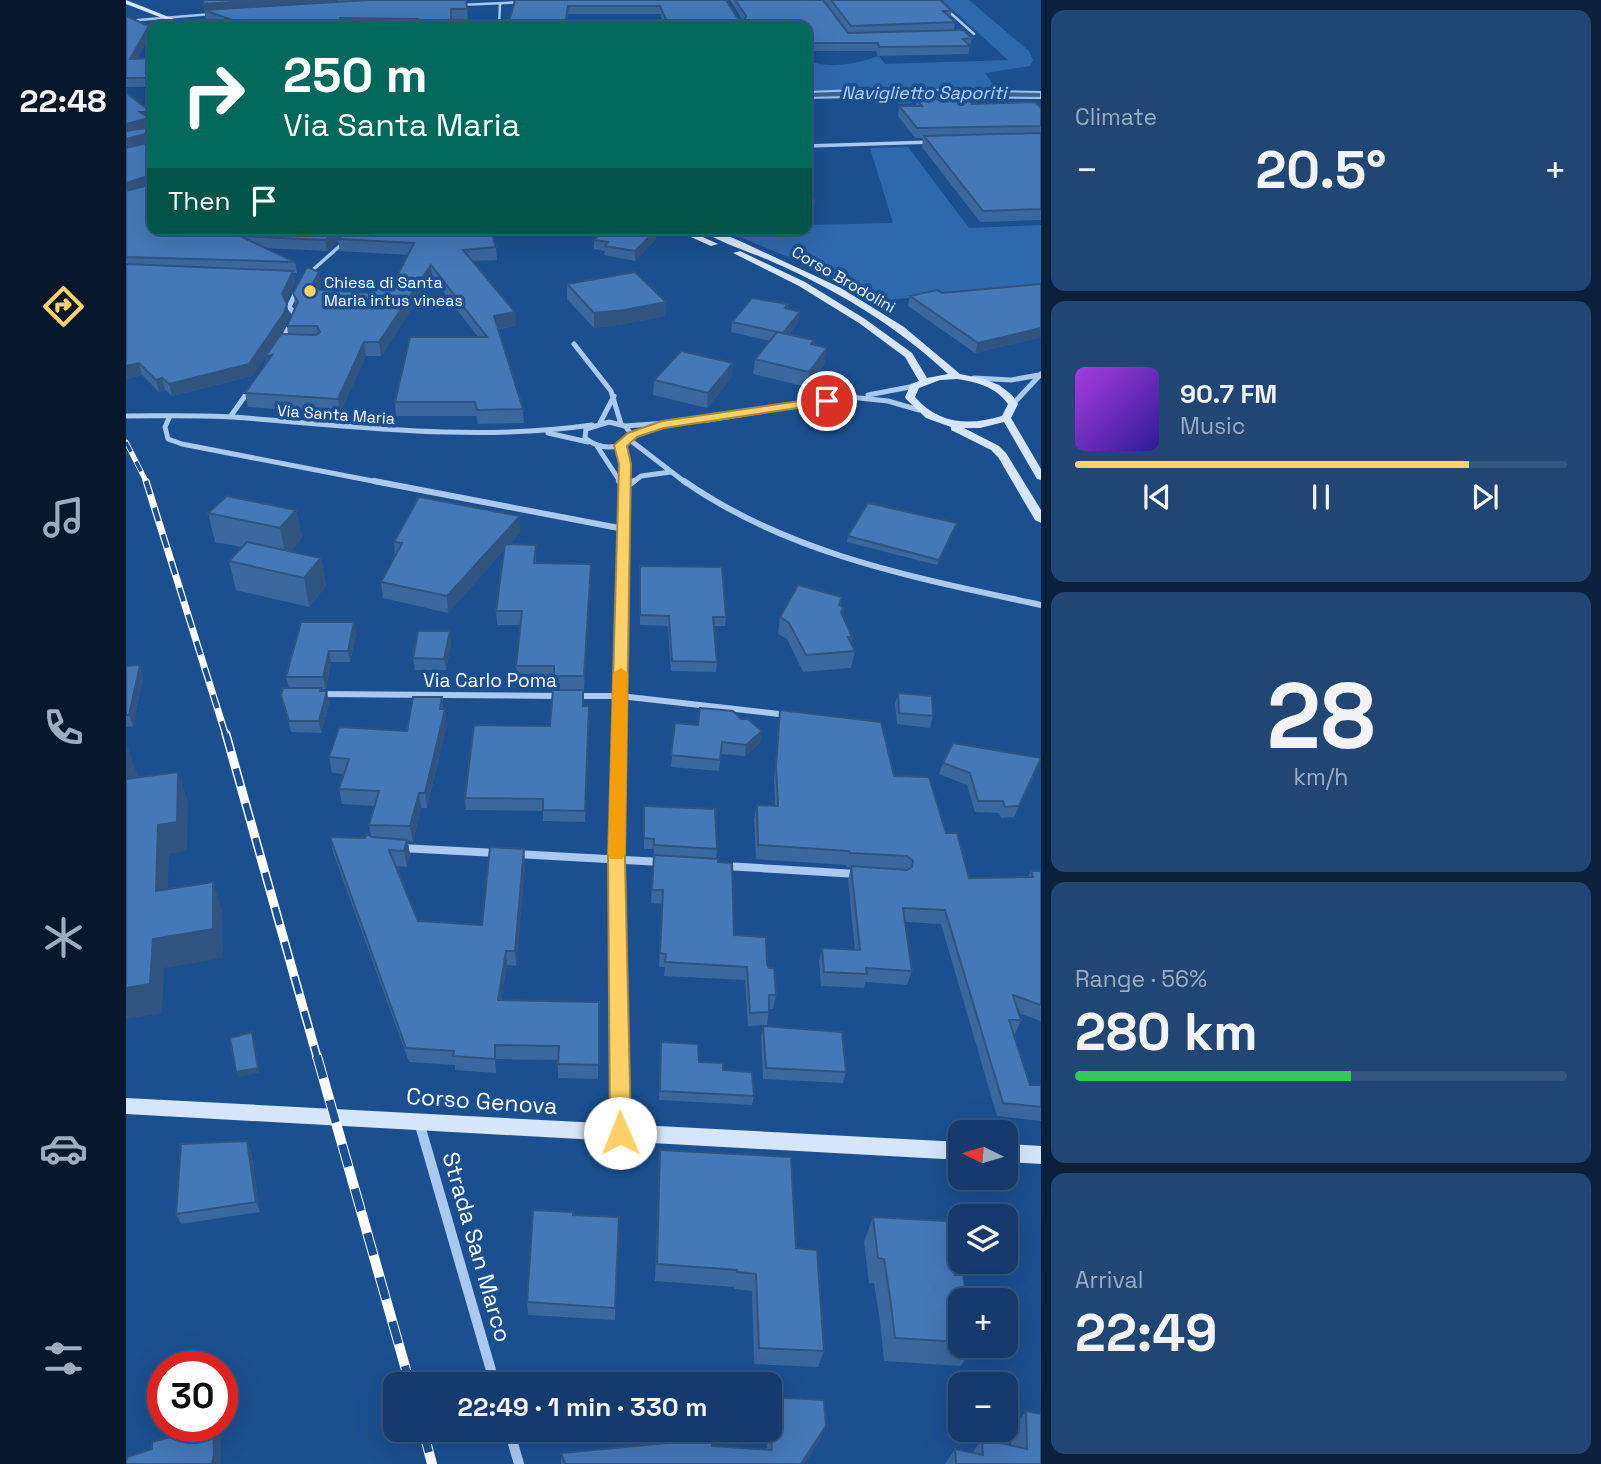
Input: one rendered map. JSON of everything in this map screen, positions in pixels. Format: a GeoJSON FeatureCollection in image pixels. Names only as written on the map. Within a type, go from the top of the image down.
{"type":"FeatureCollection","features":[{"type":"Feature","properties":{"kind":"main road"},"geometry":{"type":"LineString","coordinates":[[126,2],[174,21]]}},
{"type":"Feature","properties":{"kind":"main road"},"geometry":{"type":"LineString","coordinates":[[126,9],[155,21]]}},
{"type":"Feature","properties":{"kind":"main road","name":"Corso Brodolini"},"geometry":{"type":"LineString","coordinates":[[692,235],[759,262],[803,284],[909,355],[919,383],[910,397],[919,410]]}},
{"type":"Feature","properties":{"kind":"main road","name":"Corso Brodolini"},"geometry":{"type":"LineString","coordinates":[[718,235],[774,257],[818,280],[930,350],[957,376]]}},
{"type":"Feature","properties":{"kind":"main road"},"geometry":{"type":"LineString","coordinates":[[919,383],[957,376],[971,378],[999,388],[1013,404],[1006,418],[988,425],[962,426],[937,421]]}},
{"type":"Feature","properties":{"kind":"main road"},"geometry":{"type":"LineString","coordinates":[[919,410],[995,448],[1002,455],[1041,520]]}},
{"type":"Feature","properties":{"kind":"main road"},"geometry":{"type":"LineString","coordinates":[[1006,418],[1040,475]]}},
{"type":"Feature","properties":{"kind":"main road","name":"Corso Genova"},"geometry":{"type":"LineString","coordinates":[[126,1106],[948,1150]]}},
{"type":"Feature","properties":{"kind":"main road"},"geometry":{"type":"LineString","coordinates":[[1018,1154],[1041,1155]]}},
{"type":"Feature","properties":{"kind":"street"},"geometry":{"type":"LineString","coordinates":[[936,0],[974,34],[960,34]]}},
{"type":"Feature","properties":{"kind":"street"},"geometry":{"type":"LineString","coordinates":[[455,5],[526,2]]}},
{"type":"Feature","properties":{"kind":"street"},"geometry":{"type":"LineString","coordinates":[[126,21],[217,14]]}},
{"type":"Feature","properties":{"kind":"street"},"geometry":{"type":"LineString","coordinates":[[812,146],[944,142]]}},
{"type":"Feature","properties":{"kind":"street"},"geometry":{"type":"LineString","coordinates":[[281,343],[295,314],[289,307],[290,301],[304,278],[352,235]]}},
{"type":"Feature","properties":{"kind":"street"},"geometry":{"type":"LineString","coordinates":[[574,344],[615,395],[626,441],[616,859],[620,1133]]}},
{"type":"Feature","properties":{"kind":"street"},"geometry":{"type":"LineString","coordinates":[[971,378],[1011,380],[1040,374]]}},
{"type":"Feature","properties":{"kind":"street"},"geometry":{"type":"LineString","coordinates":[[1013,404],[1040,374]]}},
{"type":"Feature","properties":{"kind":"street"},"geometry":{"type":"LineString","coordinates":[[615,395],[600,422],[662,425],[884,394],[919,383]]}},
{"type":"Feature","properties":{"kind":"street"},"geometry":{"type":"LineString","coordinates":[[230,417],[252,385]]}},
{"type":"Feature","properties":{"kind":"street"},"geometry":{"type":"LineString","coordinates":[[850,397],[888,401],[919,410]]}},
{"type":"Feature","properties":{"kind":"street","name":"Via Santa Maria"},"geometry":{"type":"LineString","coordinates":[[126,416],[230,417],[384,431],[544,432],[600,422]]}},
{"type":"Feature","properties":{"kind":"street"},"geometry":{"type":"LineString","coordinates":[[170,416],[165,427],[168,439],[182,444],[624,529]]}},
{"type":"Feature","properties":{"kind":"street"},"geometry":{"type":"LineString","coordinates":[[590,443],[584,433],[592,425]]}},
{"type":"Feature","properties":{"kind":"street"},"geometry":{"type":"LineString","coordinates":[[624,489],[597,446],[626,441],[662,425]]}},
{"type":"Feature","properties":{"kind":"street","name":"Via Santa Maria"},"geometry":{"type":"LineString","coordinates":[[544,432],[597,446]]}},
{"type":"Feature","properties":{"kind":"street"},"geometry":{"type":"LineString","coordinates":[[626,441],[759,526],[836,554],[1041,606]]}},
{"type":"Feature","properties":{"kind":"street"},"geometry":{"type":"LineString","coordinates":[[624,489],[641,476],[671,472]]}},
{"type":"Feature","properties":{"kind":"street","name":"Via Carlo Poma"},"geometry":{"type":"LineString","coordinates":[[309,694],[620,696],[797,716]]}},
{"type":"Feature","properties":{"kind":"street"},"geometry":{"type":"LineString","coordinates":[[389,847],[671,863]]}},
{"type":"Feature","properties":{"kind":"street"},"geometry":{"type":"LineString","coordinates":[[712,865],[862,875]]}},
{"type":"Feature","properties":{"kind":"street","name":"Strada San Marco"},"geometry":{"type":"LineString","coordinates":[[418,1122],[491,1372]]}},
{"type":"Feature","properties":{"kind":"street"},"geometry":{"type":"LineString","coordinates":[[513,1442],[519,1464]]}},
{"type":"Feature","properties":{"kind":"lane"},"geometry":{"type":"LineString","coordinates":[[499,21],[500,4]]}},
{"type":"Feature","properties":{"kind":"lane"},"geometry":{"type":"LineString","coordinates":[[281,343],[293,343]]}},
{"type":"Feature","properties":{"kind":"shaded area"},"geometry":{"type":"Polygon","coordinates":[[[942,0],[969,0],[1029,51],[1033,60],[1030,66],[985,73],[992,83],[1013,92],[1010,99],[935,99],[903,104],[881,97],[812,99],[812,62],[843,64],[879,56],[885,64],[1008,60],[942,0]]]}},
{"type":"Feature","properties":{"kind":"shaded area"},"geometry":{"type":"Polygon","coordinates":[[[908,147],[969,228],[1041,225],[1041,292],[946,294],[871,302],[796,260],[735,235],[812,235],[812,225],[893,223],[870,148],[908,147]]]}},
{"type":"Feature","properties":{"kind":"water","name":"Naviglietto Saporiti"},"geometry":{"type":"Polygon","coordinates":[[[887,89],[1041,92],[1041,98],[812,98],[812,92],[887,89]]]}},
{"type":"Feature","properties":{"kind":"building"},"geometry":{"type":"Polygon","coordinates":[[[204,0],[262,0],[203,4],[204,0]]]}},
{"type":"Feature","properties":{"kind":"building"},"geometry":{"type":"Polygon","coordinates":[[[369,0],[466,0],[467,9],[451,9],[451,21],[340,18],[340,21],[234,21],[204,10],[369,0]]]}},
{"type":"Feature","properties":{"kind":"building"},"geometry":{"type":"Polygon","coordinates":[[[515,0],[726,0],[739,20],[744,21],[667,21],[660,6],[568,6],[566,21],[509,21],[515,0]]]}},
{"type":"Feature","properties":{"kind":"building"},"geometry":{"type":"Polygon","coordinates":[[[735,0],[823,0],[848,33],[963,30],[972,38],[963,39],[970,46],[879,47],[878,43],[812,43],[812,21],[744,21],[746,16],[735,0]]]}},
{"type":"Feature","properties":{"kind":"building"},"geometry":{"type":"Polygon","coordinates":[[[831,0],[940,0],[952,11],[943,11],[955,22],[851,26],[831,0]]]}},
{"type":"Feature","properties":{"kind":"building"},"geometry":{"type":"Polygon","coordinates":[[[126,16],[147,25],[130,59],[147,58],[147,78],[126,78],[126,16]]]}},
{"type":"Feature","properties":{"kind":"building"},"geometry":{"type":"Polygon","coordinates":[[[126,93],[147,108],[147,112],[140,112],[147,119],[126,124],[126,93]]]}},
{"type":"Feature","properties":{"kind":"building"},"geometry":{"type":"Polygon","coordinates":[[[967,99],[972,104],[1035,102],[1041,108],[1041,126],[917,128],[899,106],[922,106],[917,100],[967,99]]]}},
{"type":"Feature","properties":{"kind":"building"},"geometry":{"type":"Polygon","coordinates":[[[147,128],[147,134],[126,139],[126,131],[147,128]]]}},
{"type":"Feature","properties":{"kind":"building"},"geometry":{"type":"Polygon","coordinates":[[[1041,133],[1041,209],[983,211],[924,136],[1041,133]]]}},
{"type":"Feature","properties":{"kind":"building"},"geometry":{"type":"Polygon","coordinates":[[[147,143],[147,176],[126,183],[126,148],[147,143]]]}},
{"type":"Feature","properties":{"kind":"building"},"geometry":{"type":"Polygon","coordinates":[[[147,185],[147,235],[331,235],[325,240],[240,236],[295,262],[126,257],[126,191],[147,185]]]}},
{"type":"Feature","properties":{"kind":"building"},"geometry":{"type":"Polygon","coordinates":[[[342,235],[492,235],[496,247],[463,250],[515,312],[494,316],[523,409],[477,410],[475,402],[395,402],[410,337],[487,337],[431,265],[379,342],[364,342],[338,399],[245,393],[272,355],[265,357],[281,334],[316,335],[320,332],[317,326],[287,326],[298,302],[293,293],[307,267],[319,272],[310,289],[369,293],[372,286],[392,286],[414,243],[338,239],[342,235]]]}},
{"type":"Feature","properties":{"kind":"building"},"geometry":{"type":"Polygon","coordinates":[[[599,235],[651,235],[635,251],[605,246],[608,242],[594,240],[599,235]]]}},
{"type":"Feature","properties":{"kind":"building"},"geometry":{"type":"Polygon","coordinates":[[[126,264],[293,271],[282,294],[287,304],[284,313],[249,364],[169,384],[162,378],[156,380],[139,363],[126,366],[126,264]]]}},
{"type":"Feature","properties":{"kind":"building"},"geometry":{"type":"Polygon","coordinates":[[[635,272],[666,302],[594,313],[567,284],[635,272]]]}},
{"type":"Feature","properties":{"kind":"building"},"geometry":{"type":"Polygon","coordinates":[[[1041,284],[1041,328],[978,343],[910,296],[937,290],[942,293],[1041,284]]]}},
{"type":"Feature","properties":{"kind":"building"},"geometry":{"type":"Polygon","coordinates":[[[752,298],[788,304],[785,308],[800,312],[783,333],[732,322],[752,298]]]}},
{"type":"Feature","properties":{"kind":"building"},"geometry":{"type":"Polygon","coordinates":[[[777,332],[814,340],[811,344],[827,348],[809,372],[755,359],[777,332]]]}},
{"type":"Feature","properties":{"kind":"building"},"geometry":{"type":"Polygon","coordinates":[[[681,351],[733,363],[708,393],[654,380],[681,351]]]}},
{"type":"Feature","properties":{"kind":"building"},"geometry":{"type":"Polygon","coordinates":[[[227,496],[296,510],[280,528],[208,513],[227,496]]]}},
{"type":"Feature","properties":{"kind":"building"},"geometry":{"type":"Polygon","coordinates":[[[419,497],[520,516],[447,596],[381,582],[402,543],[394,542],[419,497]]]}},
{"type":"Feature","properties":{"kind":"building"},"geometry":{"type":"Polygon","coordinates":[[[868,503],[957,523],[939,560],[848,536],[868,503]]]}},
{"type":"Feature","properties":{"kind":"building"},"geometry":{"type":"Polygon","coordinates":[[[247,542],[321,558],[304,578],[229,561],[247,542]]]}},
{"type":"Feature","properties":{"kind":"building"},"geometry":{"type":"Polygon","coordinates":[[[505,544],[536,545],[534,563],[591,564],[584,676],[554,676],[554,666],[516,666],[522,611],[496,611],[505,544]]]}},
{"type":"Feature","properties":{"kind":"building"},"geometry":{"type":"Polygon","coordinates":[[[640,566],[722,567],[726,617],[713,617],[717,662],[672,661],[669,616],[640,615],[640,566]]]}},
{"type":"Feature","properties":{"kind":"building"},"geometry":{"type":"Polygon","coordinates":[[[798,585],[842,597],[839,605],[843,608],[841,612],[855,651],[806,655],[789,623],[780,617],[798,585]]]}},
{"type":"Feature","properties":{"kind":"building"},"geometry":{"type":"Polygon","coordinates":[[[301,622],[354,622],[348,651],[329,651],[323,677],[286,677],[301,622]]]}},
{"type":"Feature","properties":{"kind":"building"},"geometry":{"type":"Polygon","coordinates":[[[418,631],[450,631],[444,659],[413,658],[418,631]]]}},
{"type":"Feature","properties":{"kind":"building"},"geometry":{"type":"Polygon","coordinates":[[[140,665],[129,715],[126,715],[126,666],[140,665]]]}},
{"type":"Feature","properties":{"kind":"building"},"geometry":{"type":"Polygon","coordinates":[[[283,688],[321,688],[320,691],[327,691],[319,721],[289,721],[281,695],[283,688]]]}},
{"type":"Feature","properties":{"kind":"building"},"geometry":{"type":"Polygon","coordinates":[[[553,690],[583,690],[583,706],[589,706],[585,811],[543,810],[543,799],[465,798],[474,725],[550,726],[553,690]]]}},
{"type":"Feature","properties":{"kind":"building"},"geometry":{"type":"Polygon","coordinates":[[[898,693],[932,696],[933,716],[899,713],[898,693]]]}},
{"type":"Feature","properties":{"kind":"building"},"geometry":{"type":"Polygon","coordinates":[[[413,697],[442,697],[440,709],[445,709],[425,793],[419,793],[410,826],[369,825],[379,791],[339,789],[349,759],[329,757],[339,727],[407,731],[413,697]]]}},
{"type":"Feature","properties":{"kind":"building"},"geometry":{"type":"Polygon","coordinates":[[[700,708],[733,711],[762,731],[746,745],[722,742],[720,760],[671,755],[675,723],[698,725],[700,708]]]}},
{"type":"Feature","properties":{"kind":"building"},"geometry":{"type":"Polygon","coordinates":[[[780,710],[881,722],[894,776],[929,777],[946,833],[957,833],[969,878],[1033,877],[1031,871],[1041,871],[1041,1005],[1013,995],[1021,1020],[1009,1020],[1030,1085],[1041,1085],[1041,1107],[1003,1103],[945,910],[903,908],[912,971],[866,968],[867,974],[824,972],[822,948],[860,950],[851,866],[907,870],[912,867],[913,861],[907,856],[758,845],[757,805],[778,806],[776,766],[780,710]]]}},
{"type":"Feature","properties":{"kind":"building"},"geometry":{"type":"Polygon","coordinates":[[[953,743],[1041,758],[1019,806],[1005,807],[1003,801],[978,801],[970,773],[943,763],[953,743]]]}},
{"type":"Feature","properties":{"kind":"building"},"geometry":{"type":"Polygon","coordinates":[[[178,772],[177,822],[158,825],[156,891],[213,882],[213,929],[153,939],[150,984],[126,988],[126,779],[178,772]]]}},
{"type":"Feature","properties":{"kind":"building"},"geometry":{"type":"Polygon","coordinates":[[[644,806],[715,809],[717,849],[654,845],[654,839],[644,838],[644,806]]]}},
{"type":"Feature","properties":{"kind":"building"},"geometry":{"type":"Polygon","coordinates":[[[367,834],[372,837],[407,840],[404,851],[389,850],[418,921],[482,925],[490,847],[524,849],[515,951],[506,951],[498,1000],[599,1002],[599,1065],[558,1064],[559,1046],[495,1045],[495,1059],[453,1056],[454,1051],[406,1048],[330,837],[365,838],[367,834]]]}},
{"type":"Feature","properties":{"kind":"building"},"geometry":{"type":"Polygon","coordinates":[[[654,855],[718,859],[718,862],[732,863],[734,935],[766,937],[767,964],[769,968],[774,968],[776,995],[769,995],[769,1012],[750,1013],[747,967],[665,962],[666,954],[660,953],[663,890],[652,890],[654,855]]]}},
{"type":"Feature","properties":{"kind":"building"},"geometry":{"type":"Polygon","coordinates":[[[763,1026],[842,1032],[846,1072],[766,1068],[763,1026]]]}},
{"type":"Feature","properties":{"kind":"building"},"geometry":{"type":"Polygon","coordinates":[[[252,1032],[258,1068],[236,1072],[230,1038],[252,1032]]]}},
{"type":"Feature","properties":{"kind":"building"},"geometry":{"type":"Polygon","coordinates":[[[661,1042],[698,1044],[699,1062],[723,1063],[723,1070],[752,1072],[754,1096],[660,1091],[661,1042]]]}},
{"type":"Feature","properties":{"kind":"building"},"geometry":{"type":"Polygon","coordinates":[[[247,1141],[256,1202],[176,1214],[181,1144],[247,1141]]]}},
{"type":"Feature","properties":{"kind":"building"},"geometry":{"type":"Polygon","coordinates":[[[660,1150],[791,1157],[796,1248],[817,1250],[824,1351],[759,1348],[756,1274],[657,1264],[660,1150]]]}},
{"type":"Feature","properties":{"kind":"building"},"geometry":{"type":"Polygon","coordinates":[[[533,1210],[619,1217],[615,1308],[527,1302],[533,1210]]]}},
{"type":"Feature","properties":{"kind":"building"},"geometry":{"type":"Polygon","coordinates":[[[873,1217],[947,1221],[948,1274],[963,1275],[965,1288],[948,1288],[948,1341],[895,1338],[884,1259],[878,1258],[873,1217]]]}},
{"type":"Feature","properties":{"kind":"building"},"geometry":{"type":"Polygon","coordinates":[[[782,1398],[824,1400],[826,1426],[801,1464],[565,1464],[561,1453],[667,1442],[712,1442],[712,1446],[772,1450],[772,1442],[782,1442],[782,1398]]]}},
{"type":"Feature","properties":{"kind":"building"},"geometry":{"type":"Polygon","coordinates":[[[1026,1411],[1041,1414],[1041,1464],[956,1464],[955,1449],[983,1455],[982,1442],[1027,1449],[1026,1411]]]}},
{"type":"Feature","properties":{"kind":"building"},"geometry":{"type":"Polygon","coordinates":[[[152,1442],[214,1442],[214,1454],[212,1464],[126,1464],[127,1457],[152,1449],[152,1442]]]}},
{"type":"Feature","properties":{"kind":"railway"},"geometry":{"type":"LineString","coordinates":[[126,442],[146,481]]}},
{"type":"Feature","properties":{"kind":"railway"},"geometry":{"type":"LineString","coordinates":[[146,481],[226,736]]}},
{"type":"Feature","properties":{"kind":"railway"},"geometry":{"type":"LineString","coordinates":[[226,734],[317,1057]]}},
{"type":"Feature","properties":{"kind":"railway"},"geometry":{"type":"LineString","coordinates":[[317,1056],[407,1372]]}},
{"type":"Feature","properties":{"kind":"railway"},"geometry":{"type":"LineString","coordinates":[[426,1442],[432,1464]]}},
{"type":"Feature","properties":{"kind":"slow traffic"},"geometry":{"type":"LineString","coordinates":[[616,854],[621,673]]}},
{"type":"Feature","properties":{"kind":"place","name":"Chiesa di Santa Maria intus vineas"},"geometry":{"type":"Point","coordinates":[310,291]}},
{"type":"Feature","properties":{"kind":"route"},"geometry":{"type":"LineString","coordinates":[[620,1133],[616,859],[625,464],[620,445],[630,440],[632,435],[662,425],[827,401]]}}]}
